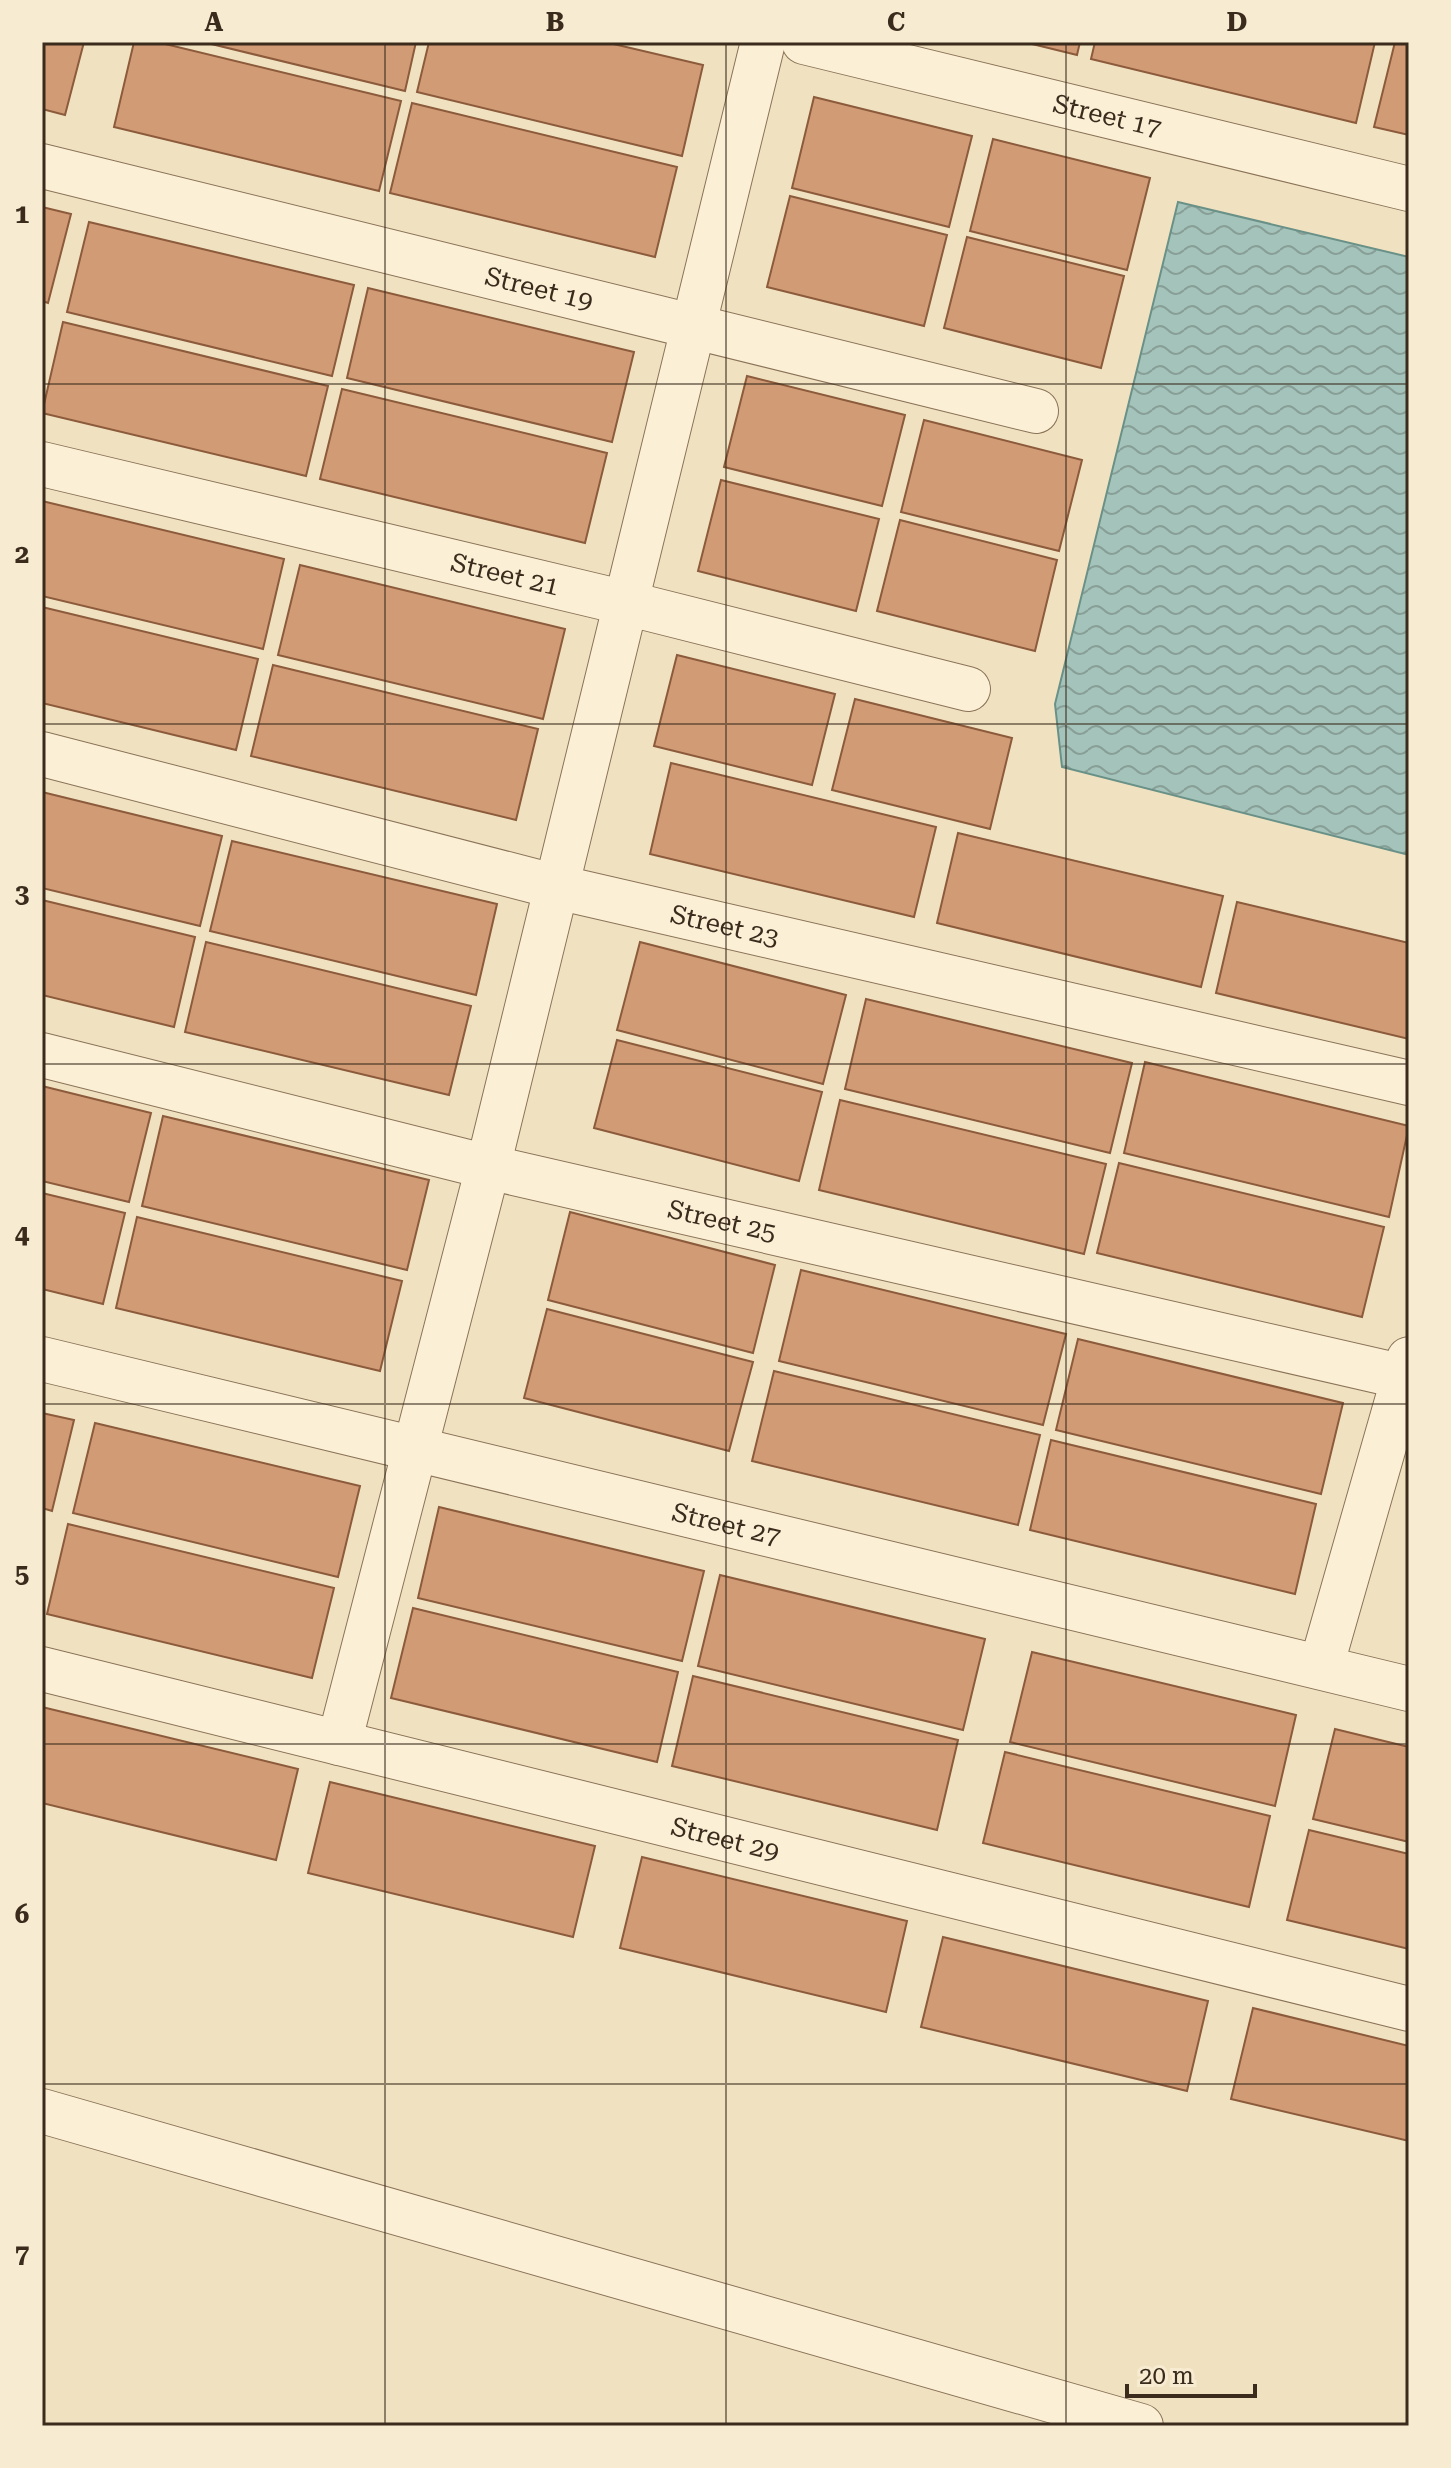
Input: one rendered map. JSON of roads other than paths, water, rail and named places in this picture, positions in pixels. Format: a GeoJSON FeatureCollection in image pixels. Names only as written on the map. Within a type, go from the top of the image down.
{"type":"FeatureCollection","features":[{"type":"Feature","properties":{"kind":"street"},"geometry":{"type":"LineString","coordinates":[[339,1743],[488,1167],[763,42]]}},
{"type":"Feature","properties":{"kind":"street","name":"Street 17"},"geometry":{"type":"LineString","coordinates":[[804,42],[1409,189]]}},
{"type":"Feature","properties":{"kind":"street","name":"Street 19"},"geometry":{"type":"LineString","coordinates":[[42,166],[1036,411]]}},
{"type":"Feature","properties":{"kind":"street","name":"Street 21"},"geometry":{"type":"LineString","coordinates":[[42,464],[626,603],[968,689]]}},
{"type":"Feature","properties":{"kind":"street","name":"Street 23"},"geometry":{"type":"LineString","coordinates":[[42,754],[557,887],[1409,1083]]}},
{"type":"Feature","properties":{"kind":"street","name":"Street 25"},"geometry":{"type":"LineString","coordinates":[[42,1055],[488,1167],[1407,1368]]}},
{"type":"Feature","properties":{"kind":"street","name":"Street 27"},"geometry":{"type":"LineString","coordinates":[[42,1359],[1409,1689]]}},
{"type":"Feature","properties":{"kind":"street"},"geometry":{"type":"LineString","coordinates":[[1321,1667],[1407,1368]]}},
{"type":"Feature","properties":{"kind":"street","name":"Street 29"},"geometry":{"type":"LineString","coordinates":[[42,1669],[1409,2009]]}},
{"type":"Feature","properties":{"kind":"street"},"geometry":{"type":"LineString","coordinates":[[42,2111],[1141,2426]]}},
{"type":"Feature","properties":{"kind":"water"},"geometry":{"type":"Polygon","coordinates":[[[1178,202],[1409,257],[1409,855],[1062,767],[1055,704],[1178,202]]]}}]}
